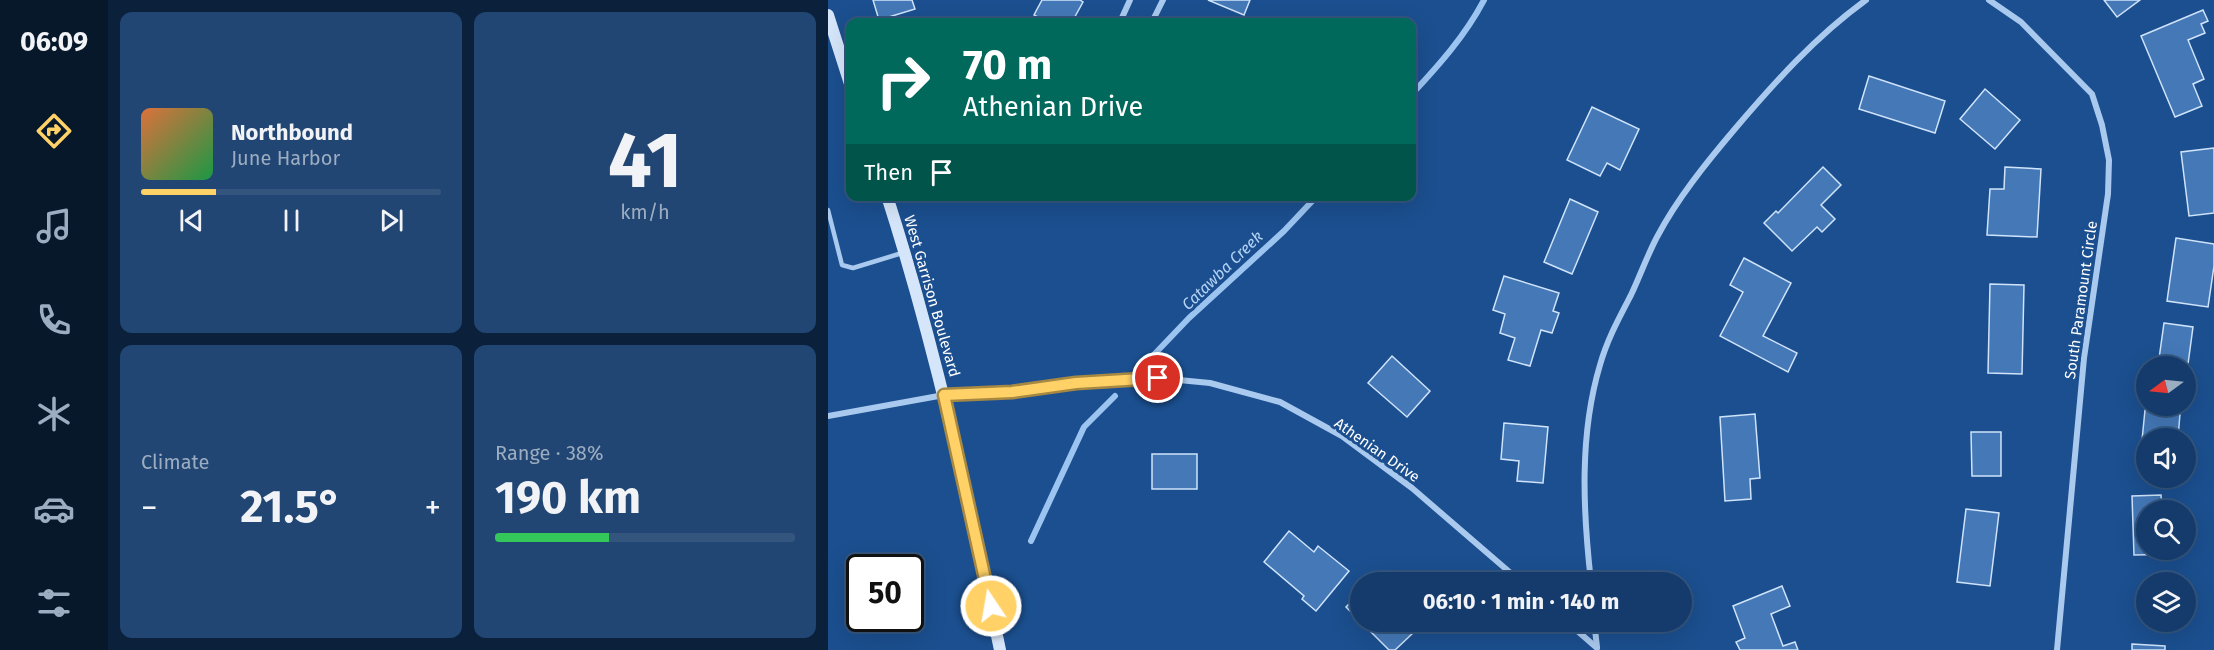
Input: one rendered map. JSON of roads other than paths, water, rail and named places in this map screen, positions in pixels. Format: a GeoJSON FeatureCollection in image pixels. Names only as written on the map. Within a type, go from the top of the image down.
{"type":"FeatureCollection","features":[{"type":"Feature","properties":{"kind":"main road"},"geometry":{"type":"LineString","coordinates":[[828,15],[846,71]]}},
{"type":"Feature","properties":{"kind":"main road","name":"West Garrison Boulevard"},"geometry":{"type":"LineString","coordinates":[[889,201],[944,395],[1000,650]]}},
{"type":"Feature","properties":{"kind":"street"},"geometry":{"type":"LineString","coordinates":[[1122,18],[1130,0]]}},
{"type":"Feature","properties":{"kind":"street"},"geometry":{"type":"LineString","coordinates":[[1154,18],[1163,0]]}},
{"type":"Feature","properties":{"kind":"street"},"geometry":{"type":"LineString","coordinates":[[1590,572],[1586,498],[1586,436],[1599,366],[1613,329],[1657,236],[1692,182],[1757,103],[1822,35],[1866,0]]}},
{"type":"Feature","properties":{"kind":"street","name":"South Paramount Circle"},"geometry":{"type":"LineString","coordinates":[[1989,0],[2021,22],[2092,94],[2102,125],[2109,160],[2108,194],[2084,358],[2057,650]]}},
{"type":"Feature","properties":{"kind":"street","name":"Athenian Drive"},"geometry":{"type":"LineString","coordinates":[[828,416],[944,395],[1012,392],[1076,383],[1158,378],[1210,383],[1280,402],[1342,436],[1412,488],[1509,572]]}},
{"type":"Feature","properties":{"kind":"street"},"geometry":{"type":"LineString","coordinates":[[1578,632],[1597,649]]}},
{"type":"Feature","properties":{"kind":"street"},"geometry":{"type":"LineString","coordinates":[[1595,632],[1597,649]]}},
{"type":"Feature","properties":{"kind":"lane"},"geometry":{"type":"LineString","coordinates":[[828,210],[842,265],[853,268],[905,253]]}},
{"type":"Feature","properties":{"kind":"waterway","name":"Catawba Creek"},"geometry":{"type":"LineString","coordinates":[[1416,90],[1460,38],[1484,0]]}},
{"type":"Feature","properties":{"kind":"waterway","name":"Catawba Creek"},"geometry":{"type":"LineString","coordinates":[[1146,363],[1189,318],[1284,231],[1312,201]]}},
{"type":"Feature","properties":{"kind":"waterway","name":"Catawba Creek"},"geometry":{"type":"LineString","coordinates":[[1031,541],[1084,427],[1115,396]]}}]}
